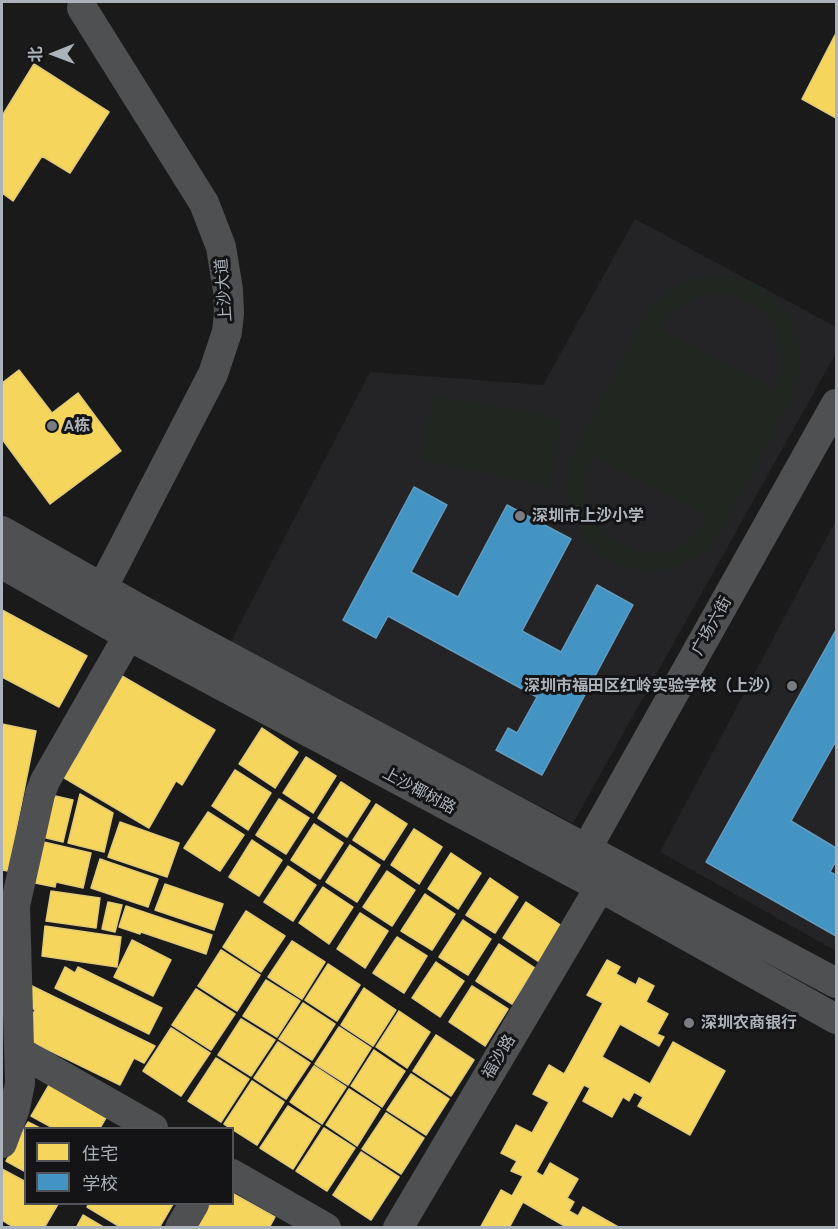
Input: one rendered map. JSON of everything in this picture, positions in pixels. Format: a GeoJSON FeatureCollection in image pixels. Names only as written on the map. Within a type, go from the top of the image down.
{"type":"FeatureCollection","features":[{"type":"Feature","properties":{"kind":"street","name":"上沙大道"},"geometry":{"type":"LineString","coordinates":[[82,8],[204,202],[221,247],[229,313],[227,332],[213,374],[95,601]]}},
{"type":"Feature","properties":{"kind":"street","name":"广场六街"},"geometry":{"type":"LineString","coordinates":[[587,848],[837,404]]}},
{"type":"Feature","properties":{"kind":"street","name":"上沙椰树路"},"geometry":{"type":"LineString","coordinates":[[2,531],[95,601]]}},
{"type":"Feature","properties":{"kind":"street","name":"上沙椰树路"},"geometry":{"type":"LineString","coordinates":[[2,564],[95,601],[837,1019]]}},
{"type":"Feature","properties":{"kind":"street","name":"上沙椰树路"},"geometry":{"type":"LineString","coordinates":[[136,624],[587,848],[837,983]]}},
{"type":"Feature","properties":{"kind":"street"},"geometry":{"type":"LineString","coordinates":[[2,1143],[15,1108],[20,1083],[20,1052],[8,905],[45,781],[136,624]]}},
{"type":"Feature","properties":{"kind":"street","name":"福沙路"},"geometry":{"type":"LineString","coordinates":[[398,1227],[600,887]]}},
{"type":"Feature","properties":{"kind":"street"},"geometry":{"type":"LineString","coordinates":[[20,1052],[151,1127]]}},
{"type":"Feature","properties":{"kind":"street"},"geometry":{"type":"LineString","coordinates":[[234,1175],[326,1227]]}},
{"type":"Feature","properties":{"kind":"street"},"geometry":{"type":"LineString","coordinates":[[180,1227],[193,1205]]}},
{"type":"Feature","properties":{"kind":"shaded area","name":"深圳市上沙小学"},"geometry":{"type":"Polygon","coordinates":[[[635,219],[836,327],[836,353],[573,823],[228,647],[370,372],[543,385],[635,219]]]}},
{"type":"Feature","properties":{"kind":"shaded area"},"geometry":{"type":"Polygon","coordinates":[[[714,276],[735,277],[756,285],[773,298],[787,315],[796,334],[800,356],[798,378],[791,397],[723,527],[711,544],[695,558],[675,567],[654,571],[632,569],[611,561],[594,549],[580,532],[571,512],[567,490],[569,468],[576,449],[644,319],[656,302],[673,289],[692,279],[714,276]],[[714,293],[698,296],[682,303],[669,314],[659,329],[775,390],[781,374],[782,357],[780,340],[773,324],[762,311],[747,301],[731,295],[714,293]],[[593,456],[586,472],[584,489],[588,507],[595,522],[606,535],[620,545],[636,551],[653,553],[670,550],[685,543],[698,532],[708,518],[593,456]]]}},
{"type":"Feature","properties":{"kind":"shaded area"},"geometry":{"type":"Polygon","coordinates":[[[434,395],[561,419],[549,485],[421,460],[434,395]]]}},
{"type":"Feature","properties":{"kind":"shaded area","name":"深圳市福田区红岭实验学校（上沙）"},"geometry":{"type":"Polygon","coordinates":[[[836,520],[836,951],[660,852],[836,520]]]}},
{"type":"Feature","properties":{"kind":"building: 住宅"},"geometry":{"type":"Polygon","coordinates":[[[836,33],[836,118],[802,99],[836,33]]]}},
{"type":"Feature","properties":{"kind":"building: 住宅"},"geometry":{"type":"Polygon","coordinates":[[[34,64],[109,112],[70,173],[42,156],[13,201],[2,193],[2,116],[34,64]]]}},
{"type":"Feature","properties":{"kind":"building: 住宅","name":"A栋"},"geometry":{"type":"Polygon","coordinates":[[[19,370],[52,413],[78,393],[121,451],[50,504],[2,439],[2,383],[19,370]]]}},
{"type":"Feature","properties":{"kind":"building: 住宅"},"geometry":{"type":"Polygon","coordinates":[[[2,610],[87,656],[59,707],[2,677],[2,610]]]}},
{"type":"Feature","properties":{"kind":"building: 住宅"},"geometry":{"type":"Polygon","coordinates":[[[122,676],[215,730],[182,785],[176,781],[149,828],[61,776],[72,756],[76,758],[122,676]]]}},
{"type":"Feature","properties":{"kind":"building: 住宅"},"geometry":{"type":"Polygon","coordinates":[[[2,724],[36,731],[8,871],[2,870],[2,724]]]}},
{"type":"Feature","properties":{"kind":"building: 住宅"},"geometry":{"type":"Polygon","coordinates":[[[262,728],[298,752],[275,788],[239,764],[262,728]]]}},
{"type":"Feature","properties":{"kind":"building: 住宅"},"geometry":{"type":"Polygon","coordinates":[[[306,757],[336,776],[313,813],[283,793],[306,757]]]}},
{"type":"Feature","properties":{"kind":"building: 住宅"},"geometry":{"type":"Polygon","coordinates":[[[235,770],[271,793],[248,830],[212,806],[235,770]]]}},
{"type":"Feature","properties":{"kind":"building: 住宅"},"geometry":{"type":"Polygon","coordinates":[[[341,782],[370,801],[347,837],[318,818],[341,782]]]}},
{"type":"Feature","properties":{"kind":"building: 住宅"},"geometry":{"type":"Polygon","coordinates":[[[80,794],[113,813],[104,852],[68,843],[80,794]]]}},
{"type":"Feature","properties":{"kind":"building: 住宅"},"geometry":{"type":"Polygon","coordinates":[[[51,795],[73,800],[63,842],[42,837],[51,795]]]}},
{"type":"Feature","properties":{"kind":"building: 住宅"},"geometry":{"type":"Polygon","coordinates":[[[279,799],[309,818],[286,854],[256,835],[279,799]]]}},
{"type":"Feature","properties":{"kind":"building: 住宅"},"geometry":{"type":"Polygon","coordinates":[[[376,804],[407,824],[384,860],[353,840],[376,804]]]}},
{"type":"Feature","properties":{"kind":"building: 住宅"},"geometry":{"type":"Polygon","coordinates":[[[208,812],[244,835],[220,871],[184,848],[208,812]]]}},
{"type":"Feature","properties":{"kind":"building: 住宅"},"geometry":{"type":"Polygon","coordinates":[[[120,822],[179,843],[167,877],[108,857],[120,822]]]}},
{"type":"Feature","properties":{"kind":"building: 住宅"},"geometry":{"type":"Polygon","coordinates":[[[314,824],[343,843],[320,879],[291,860],[314,824]]]}},
{"type":"Feature","properties":{"kind":"building: 住宅"},"geometry":{"type":"Polygon","coordinates":[[[414,829],[442,847],[419,884],[391,865],[414,829]]]}},
{"type":"Feature","properties":{"kind":"building: 住宅"},"geometry":{"type":"Polygon","coordinates":[[[252,840],[282,860],[259,896],[229,877],[252,840]]]}},
{"type":"Feature","properties":{"kind":"building: 住宅"},"geometry":{"type":"Polygon","coordinates":[[[44,842],[91,853],[83,888],[56,882],[55,887],[35,883],[44,842]]]}},
{"type":"Feature","properties":{"kind":"building: 住宅"},"geometry":{"type":"Polygon","coordinates":[[[350,845],[380,865],[357,902],[326,882],[350,845]]]}},
{"type":"Feature","properties":{"kind":"building: 住宅"},"geometry":{"type":"Polygon","coordinates":[[[451,853],[481,873],[458,909],[428,889],[451,853]]]}},
{"type":"Feature","properties":{"kind":"building: 住宅"},"geometry":{"type":"Polygon","coordinates":[[[100,859],[158,879],[148,907],[91,888],[100,859]]]}},
{"type":"Feature","properties":{"kind":"building: 住宅"},"geometry":{"type":"Polygon","coordinates":[[[288,866],[316,885],[293,921],[264,902],[288,866]]]}},
{"type":"Feature","properties":{"kind":"building: 住宅"},"geometry":{"type":"Polygon","coordinates":[[[387,871],[415,890],[392,926],[363,907],[387,871]]]}},
{"type":"Feature","properties":{"kind":"building: 住宅"},"geometry":{"type":"Polygon","coordinates":[[[490,878],[518,897],[495,933],[466,915],[490,878]]]}},
{"type":"Feature","properties":{"kind":"building: 住宅"},"geometry":{"type":"Polygon","coordinates":[[[165,884],[223,904],[214,930],[155,910],[165,884]]]}},
{"type":"Feature","properties":{"kind":"building: 住宅"},"geometry":{"type":"Polygon","coordinates":[[[323,887],[353,907],[329,944],[299,923],[323,887]]]}},
{"type":"Feature","properties":{"kind":"building: 住宅"},"geometry":{"type":"Polygon","coordinates":[[[51,891],[100,898],[96,928],[46,921],[51,891]]]}},
{"type":"Feature","properties":{"kind":"building: 住宅"},"geometry":{"type":"Polygon","coordinates":[[[425,894],[455,914],[432,950],[401,931],[425,894]]]}},
{"type":"Feature","properties":{"kind":"building: 住宅"},"geometry":{"type":"Polygon","coordinates":[[[108,902],[122,905],[115,932],[102,929],[108,902]]]}},
{"type":"Feature","properties":{"kind":"building: 住宅"},"geometry":{"type":"Polygon","coordinates":[[[526,902],[562,926],[539,962],[503,938],[526,902]]]}},
{"type":"Feature","properties":{"kind":"building: 住宅"},"geometry":{"type":"Polygon","coordinates":[[[126,906],[212,935],[206,954],[119,927],[126,906]]]}},
{"type":"Feature","properties":{"kind":"building: 住宅"},"geometry":{"type":"Polygon","coordinates":[[[246,911],[285,936],[261,972],[223,947],[246,911]]]}},
{"type":"Feature","properties":{"kind":"building: 住宅"},"geometry":{"type":"Polygon","coordinates":[[[360,913],[388,931],[365,968],[337,949],[360,913]]]}},
{"type":"Feature","properties":{"kind":"building: 住宅"},"geometry":{"type":"Polygon","coordinates":[[[463,920],[491,939],[468,975],[439,957],[463,920]]]}},
{"type":"Feature","properties":{"kind":"building: 住宅"},"geometry":{"type":"Polygon","coordinates":[[[45,926],[121,937],[117,967],[42,956],[45,926]]]}},
{"type":"Feature","properties":{"kind":"building: 住宅"},"geometry":{"type":"Polygon","coordinates":[[[397,937],[427,956],[404,993],[373,973],[397,937]]]}},
{"type":"Feature","properties":{"kind":"building: 住宅"},"geometry":{"type":"Polygon","coordinates":[[[132,940],[171,960],[153,996],[114,977],[132,940]]]}},
{"type":"Feature","properties":{"kind":"building: 住宅"},"geometry":{"type":"Polygon","coordinates":[[[292,941],[325,962],[302,999],[268,977],[292,941]]]}},
{"type":"Feature","properties":{"kind":"building: 住宅"},"geometry":{"type":"Polygon","coordinates":[[[499,944],[535,968],[512,1004],[476,981],[499,944]]]}},
{"type":"Feature","properties":{"kind":"building: 住宅"},"geometry":{"type":"Polygon","coordinates":[[[221,950],[260,975],[237,1011],[198,986],[221,950]]]}},
{"type":"Feature","properties":{"kind":"building: 住宅"},"geometry":{"type":"Polygon","coordinates":[[[607,960],[620,967],[616,974],[636,985],[639,978],[654,986],[646,1002],[668,1014],[657,1034],[664,1037],[659,1046],[620,1024],[602,1057],[650,1084],[673,1042],[725,1071],[690,1135],[638,1106],[643,1097],[634,1092],[629,1101],[623,1097],[612,1117],[583,1101],[590,1088],[584,1085],[536,1172],[543,1176],[550,1163],[578,1179],[567,1198],[574,1202],[569,1211],[578,1216],[583,1207],[620,1228],[568,1228],[523,1202],[509,1228],[480,1228],[501,1190],[512,1196],[523,1176],[511,1171],[517,1161],[501,1153],[516,1125],[532,1133],[549,1102],[533,1094],[549,1065],[564,1074],[573,1058],[603,1003],[587,995],[607,960]]]}},
{"type":"Feature","properties":{"kind":"building: 住宅"},"geometry":{"type":"Polygon","coordinates":[[[436,962],[464,981],[440,1017],[412,998],[436,962]]]}},
{"type":"Feature","properties":{"kind":"building: 住宅"},"geometry":{"type":"Polygon","coordinates":[[[328,964],[360,985],[337,1021],[305,1000],[328,964]]]}},
{"type":"Feature","properties":{"kind":"building: 住宅"},"geometry":{"type":"Polygon","coordinates":[[[65,967],[75,973],[78,967],[162,1008],[149,1034],[55,988],[65,967]]]}},
{"type":"Feature","properties":{"kind":"building: 住宅"},"geometry":{"type":"Polygon","coordinates":[[[266,980],[300,1001],[277,1037],[243,1016],[266,980]]]}},
{"type":"Feature","properties":{"kind":"building: 住宅"},"geometry":{"type":"Polygon","coordinates":[[[32,986],[155,1046],[144,1063],[134,1058],[120,1085],[28,1040],[30,1020],[35,1010],[29,1006],[32,986]]]}},
{"type":"Feature","properties":{"kind":"building: 住宅"},"geometry":{"type":"Polygon","coordinates":[[[472,986],[508,1009],[485,1046],[449,1022],[472,986]]]}},
{"type":"Feature","properties":{"kind":"building: 住宅"},"geometry":{"type":"Polygon","coordinates":[[[364,988],[396,1010],[373,1046],[341,1025],[364,988]]]}},
{"type":"Feature","properties":{"kind":"building: 住宅"},"geometry":{"type":"Polygon","coordinates":[[[196,989],[235,1014],[211,1050],[172,1025],[196,989]]]}},
{"type":"Feature","properties":{"kind":"building: 住宅"},"geometry":{"type":"Polygon","coordinates":[[[303,1003],[335,1024],[312,1060],[279,1039],[303,1003]]]}},
{"type":"Feature","properties":{"kind":"building: 住宅"},"geometry":{"type":"Polygon","coordinates":[[[399,1011],[430,1032],[407,1068],[376,1047],[399,1011]]]}},
{"type":"Feature","properties":{"kind":"building: 住宅"},"geometry":{"type":"Polygon","coordinates":[[[241,1019],[275,1040],[251,1076],[218,1055],[241,1019]]]}},
{"type":"Feature","properties":{"kind":"building: 住宅"},"geometry":{"type":"Polygon","coordinates":[[[339,1027],[371,1048],[348,1085],[315,1064],[339,1027]]]}},
{"type":"Feature","properties":{"kind":"building: 住宅"},"geometry":{"type":"Polygon","coordinates":[[[171,1028],[210,1053],[181,1096],[143,1071],[171,1028]]]}},
{"type":"Feature","properties":{"kind":"building: 住宅"},"geometry":{"type":"Polygon","coordinates":[[[436,1035],[474,1060],[451,1096],[413,1071],[436,1035]]]}},
{"type":"Feature","properties":{"kind":"building: 住宅"},"geometry":{"type":"Polygon","coordinates":[[[278,1042],[310,1063],[286,1099],[254,1078],[278,1042]]]}},
{"type":"Feature","properties":{"kind":"building: 住宅"},"geometry":{"type":"Polygon","coordinates":[[[374,1050],[405,1071],[382,1107],[351,1086],[374,1050]]]}},
{"type":"Feature","properties":{"kind":"building: 住宅"},"geometry":{"type":"Polygon","coordinates":[[[216,1058],[249,1079],[221,1122],[188,1101],[216,1058]]]}},
{"type":"Feature","properties":{"kind":"building: 住宅"},"geometry":{"type":"Polygon","coordinates":[[[314,1066],[346,1087],[322,1124],[290,1102],[314,1066]]]}},
{"type":"Feature","properties":{"kind":"building: 住宅"},"geometry":{"type":"Polygon","coordinates":[[[411,1074],[449,1099],[426,1135],[387,1110],[411,1074]]]}},
{"type":"Feature","properties":{"kind":"building: 住宅"},"geometry":{"type":"Polygon","coordinates":[[[252,1081],[284,1102],[257,1145],[234,1130],[234,1127],[224,1124],[252,1081]]]}},
{"type":"Feature","properties":{"kind":"building: 住宅"},"geometry":{"type":"Polygon","coordinates":[[[50,1083],[107,1116],[101,1127],[51,1127],[31,1116],[50,1083]]]}},
{"type":"Feature","properties":{"kind":"building: 住宅"},"geometry":{"type":"Polygon","coordinates":[[[349,1089],[380,1109],[357,1146],[326,1125],[349,1089]]]}},
{"type":"Feature","properties":{"kind":"building: 住宅"},"geometry":{"type":"Polygon","coordinates":[[[288,1106],[320,1126],[293,1169],[260,1148],[288,1106]]]}},
{"type":"Feature","properties":{"kind":"building: 住宅"},"geometry":{"type":"Polygon","coordinates":[[[386,1113],[424,1138],[401,1174],[362,1149],[386,1113]]]}},
{"type":"Feature","properties":{"kind":"building: 住宅"},"geometry":{"type":"Polygon","coordinates":[[[28,1122],[38,1127],[25,1127],[28,1122]]]}},
{"type":"Feature","properties":{"kind":"building: 住宅"},"geometry":{"type":"Polygon","coordinates":[[[324,1128],[355,1148],[327,1191],[296,1171],[324,1128]]]}},
{"type":"Feature","properties":{"kind":"building: 住宅"},"geometry":{"type":"Polygon","coordinates":[[[24,1129],[24,1171],[6,1161],[24,1129]]]}},
{"type":"Feature","properties":{"kind":"building: 住宅"},"geometry":{"type":"Polygon","coordinates":[[[361,1152],[399,1177],[371,1220],[333,1195],[361,1152]]]}},
{"type":"Feature","properties":{"kind":"building: 住宅"},"geometry":{"type":"Polygon","coordinates":[[[2,1169],[24,1181],[24,1205],[57,1205],[44,1228],[15,1228],[2,1220],[2,1169]]]}},
{"type":"Feature","properties":{"kind":"building: 住宅"},"geometry":{"type":"Polygon","coordinates":[[[234,1194],[275,1217],[269,1228],[201,1228],[197,1225],[209,1205],[234,1205],[234,1194]]]}},
{"type":"Feature","properties":{"kind":"building: 住宅"},"geometry":{"type":"Polygon","coordinates":[[[88,1205],[172,1205],[159,1228],[122,1228],[87,1207],[88,1205]]]}},
{"type":"Feature","properties":{"kind":"building: 住宅"},"geometry":{"type":"Polygon","coordinates":[[[83,1215],[105,1228],[76,1228],[83,1215]]]}},
{"type":"Feature","properties":{"kind":"building: 学校"},"geometry":{"type":"Polygon","coordinates":[[[414,487],[447,505],[411,572],[458,597],[507,505],[571,539],[522,631],[561,652],[597,585],[633,605],[542,775],[496,750],[508,728],[517,733],[537,697],[388,616],[376,638],[343,620],[414,487]]]}},
{"type":"Feature","properties":{"kind":"building: 学校"},"geometry":{"type":"Polygon","coordinates":[[[836,630],[836,741],[791,821],[836,848],[836,861],[830,872],[836,875],[836,936],[706,862],[836,630]]]}},
{"type":"Feature","properties":{"kind":"place","name":"A栋"},"geometry":{"type":"Point","coordinates":[52,426]}},
{"type":"Feature","properties":{"kind":"place","name":"深圳市上沙小学"},"geometry":{"type":"Point","coordinates":[520,516]}},
{"type":"Feature","properties":{"kind":"place","name":"深圳市福田区红岭实验学校（上沙）"},"geometry":{"type":"Point","coordinates":[792,686]}},
{"type":"Feature","properties":{"kind":"place","name":"深圳农商银行"},"geometry":{"type":"Point","coordinates":[689,1023]}}]}
